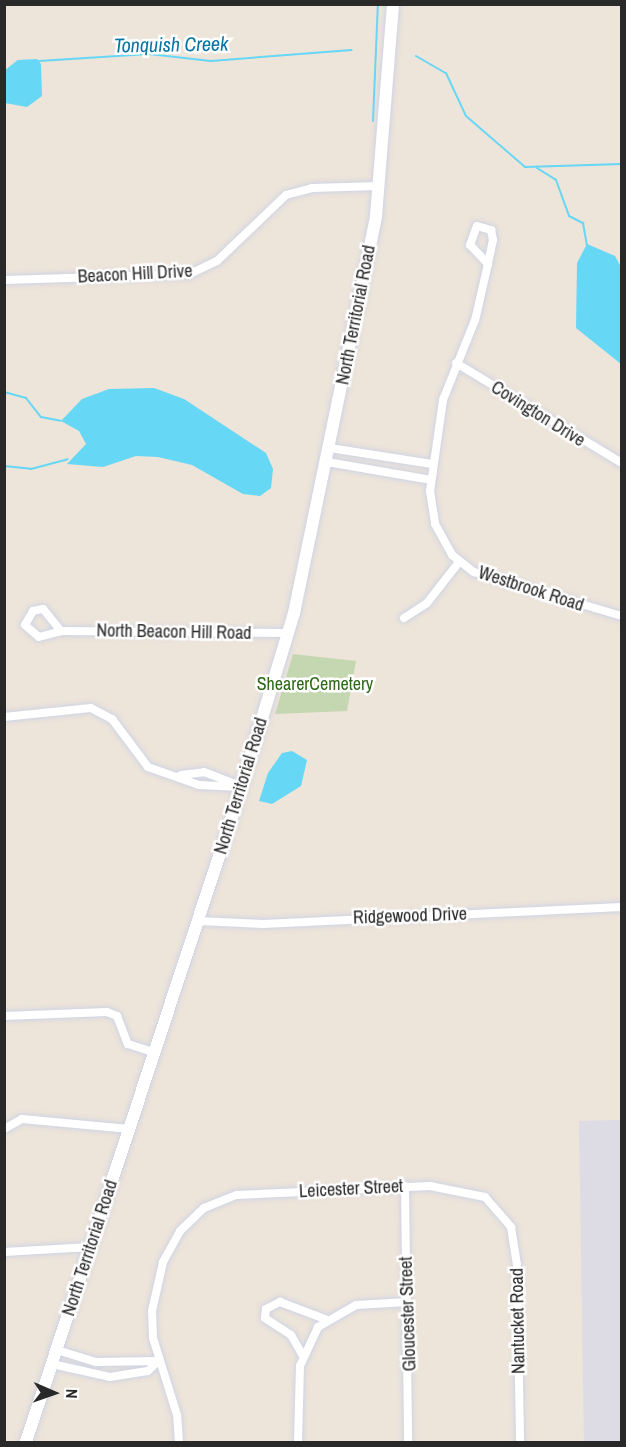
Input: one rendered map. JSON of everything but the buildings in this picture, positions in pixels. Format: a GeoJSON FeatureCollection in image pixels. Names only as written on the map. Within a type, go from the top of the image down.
{"type":"FeatureCollection","features":[{"type":"Feature","properties":{"kind":"main road","name":"North Territorial Road"},"geometry":{"type":"LineString","coordinates":[[26,1443],[199,921],[288,633],[330,448],[378,186],[393,4]]}},
{"type":"Feature","properties":{"kind":"street","name":"Beacon Hill Drive"},"geometry":{"type":"LineString","coordinates":[[4,280],[190,274],[217,261],[286,195],[312,188],[378,186]]}},
{"type":"Feature","properties":{"kind":"street","name":"Westbrook Road"},"geometry":{"type":"LineString","coordinates":[[488,264],[456,363],[432,464],[435,524],[459,562],[488,579],[621,616]]}},
{"type":"Feature","properties":{"kind":"street","name":"Covington Drive"},"geometry":{"type":"LineString","coordinates":[[456,363],[621,463]]}},
{"type":"Feature","properties":{"kind":"street"},"geometry":{"type":"LineString","coordinates":[[330,448],[432,464]]}},
{"type":"Feature","properties":{"kind":"street"},"geometry":{"type":"LineString","coordinates":[[327,462],[431,480]]}},
{"type":"Feature","properties":{"kind":"street"},"geometry":{"type":"LineString","coordinates":[[404,618],[427,603],[459,562]]}},
{"type":"Feature","properties":{"kind":"street","name":"North Beacon Hill Road"},"geometry":{"type":"LineString","coordinates":[[61,631],[288,633]]}},
{"type":"Feature","properties":{"kind":"street"},"geometry":{"type":"LineString","coordinates":[[4,717],[91,708],[112,719],[144,764],[219,789],[241,787]]}},
{"type":"Feature","properties":{"kind":"street"},"geometry":{"type":"LineString","coordinates":[[180,775],[204,772],[241,787]]}},
{"type":"Feature","properties":{"kind":"street","name":"Ridgewood Drive"},"geometry":{"type":"LineString","coordinates":[[199,921],[263,924],[621,908]]}},
{"type":"Feature","properties":{"kind":"street"},"geometry":{"type":"LineString","coordinates":[[4,1016],[107,1012],[117,1016],[128,1044],[155,1053]]}},
{"type":"Feature","properties":{"kind":"street"},"geometry":{"type":"LineString","coordinates":[[4,1129],[22,1119],[129,1129]]}},
{"type":"Feature","properties":{"kind":"street","name":"Leicester Street"},"geometry":{"type":"LineString","coordinates":[[158,1361],[152,1311],[163,1262],[180,1231],[204,1208],[237,1195],[405,1186],[452,1188],[496,1205]]}},
{"type":"Feature","properties":{"kind":"street","name":"Gloucester Street"},"geometry":{"type":"LineString","coordinates":[[405,1186],[408,1443]]}},
{"type":"Feature","properties":{"kind":"street","name":"Nantucket Road"},"geometry":{"type":"LineString","coordinates":[[496,1205],[516,1244],[520,1443]]}},
{"type":"Feature","properties":{"kind":"street"},"geometry":{"type":"LineString","coordinates":[[4,1252],[90,1247]]}},
{"type":"Feature","properties":{"kind":"street"},"geometry":{"type":"LineString","coordinates":[[302,1354],[291,1335],[265,1318],[267,1309],[280,1302],[325,1319]]}},
{"type":"Feature","properties":{"kind":"street"},"geometry":{"type":"LineString","coordinates":[[298,1443],[302,1354],[325,1319],[356,1305],[408,1302]]}},
{"type":"Feature","properties":{"kind":"street"},"geometry":{"type":"LineString","coordinates":[[57,1350],[96,1362],[158,1361]]}},
{"type":"Feature","properties":{"kind":"street"},"geometry":{"type":"LineString","coordinates":[[52,1364],[110,1377],[148,1371],[158,1361]]}},
{"type":"Feature","properties":{"kind":"street"},"geometry":{"type":"LineString","coordinates":[[158,1361],[177,1415],[179,1443]]}},
{"type":"Feature","properties":{"kind":"shaded area"},"geometry":{"type":"Polygon","coordinates":[[[621,1120],[621,1442],[584,1442],[579,1121],[621,1120]]]}},
{"type":"Feature","properties":{"kind":"green space","name":"ShearerCemetery"},"geometry":{"type":"Polygon","coordinates":[[[293,654],[356,661],[347,711],[275,714],[293,654]]]}},
{"type":"Feature","properties":{"kind":"water"},"geometry":{"type":"Polygon","coordinates":[[[37,59],[41,64],[42,96],[27,107],[5,103],[5,70],[18,60],[37,59]]]}},
{"type":"Feature","properties":{"kind":"water"},"geometry":{"type":"Polygon","coordinates":[[[587,244],[615,256],[621,267],[621,364],[576,328],[577,263],[587,244]]]}},
{"type":"Feature","properties":{"kind":"water"},"geometry":{"type":"Polygon","coordinates":[[[154,388],[184,399],[266,453],[273,469],[271,488],[260,496],[243,494],[192,465],[158,457],[136,456],[103,467],[67,464],[86,444],[79,431],[61,421],[82,399],[109,389],[154,388]]]}},
{"type":"Feature","properties":{"kind":"water"},"geometry":{"type":"Polygon","coordinates":[[[292,751],[307,760],[301,786],[272,804],[259,801],[268,773],[282,753],[292,751]]]}},
{"type":"Feature","properties":{"kind":"waterway"},"geometry":{"type":"LineString","coordinates":[[373,121],[378,4]]}},
{"type":"Feature","properties":{"kind":"waterway","name":"Tonquish Creek"},"geometry":{"type":"LineString","coordinates":[[39,61],[149,54],[211,61],[352,50]]}},
{"type":"Feature","properties":{"kind":"waterway","name":"Tonquish Creek"},"geometry":{"type":"LineString","coordinates":[[416,56],[446,73],[466,116],[525,167],[622,164]]}},
{"type":"Feature","properties":{"kind":"waterway"},"geometry":{"type":"LineString","coordinates":[[537,168],[556,180],[569,216],[583,223],[587,246]]}},
{"type":"Feature","properties":{"kind":"waterway"},"geometry":{"type":"LineString","coordinates":[[4,392],[26,398],[41,417],[61,421]]}},
{"type":"Feature","properties":{"kind":"waterway"},"geometry":{"type":"LineString","coordinates":[[4,466],[31,469],[68,459]]}}]}
